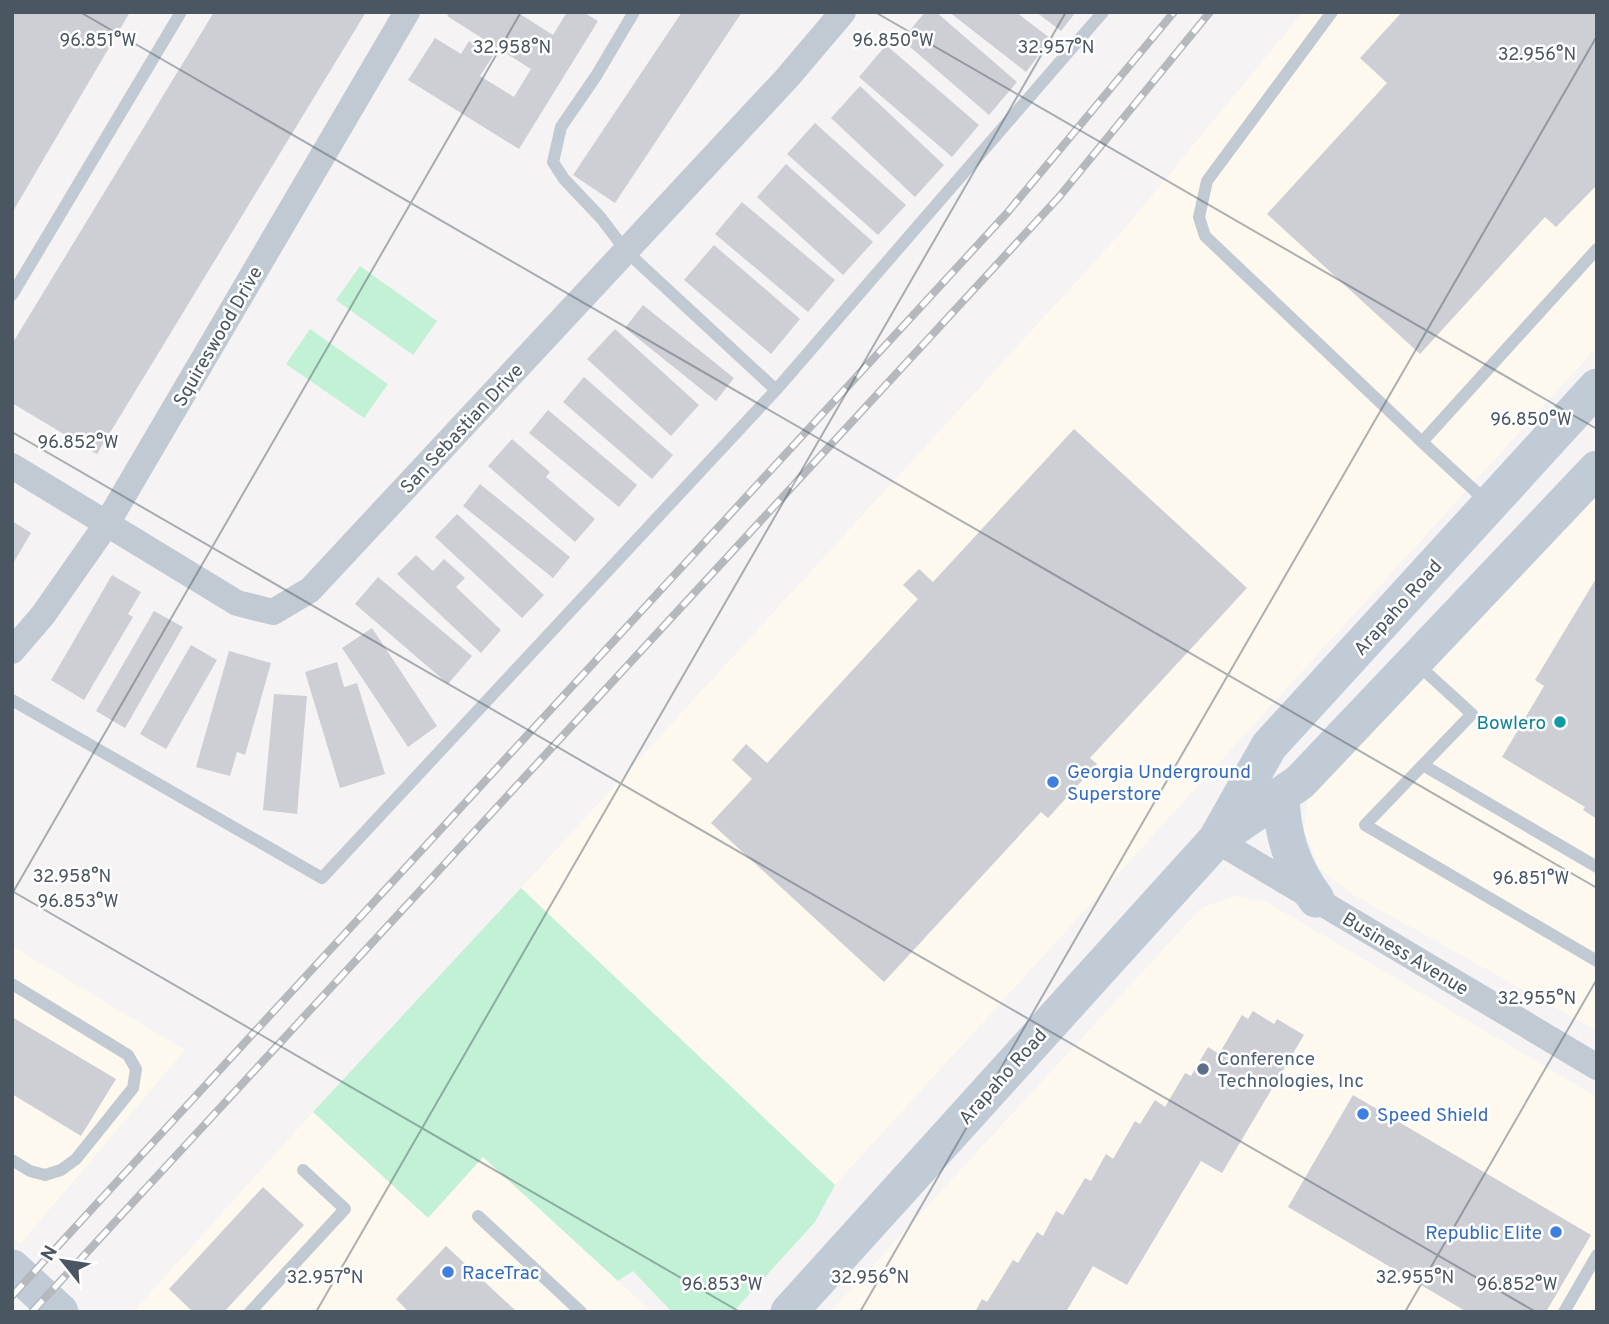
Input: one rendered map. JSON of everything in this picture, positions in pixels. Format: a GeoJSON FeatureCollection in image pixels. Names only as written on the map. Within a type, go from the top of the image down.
{"type":"FeatureCollection","features":[{"type":"Feature","properties":{"kind":"main road","name":"Arapaho Road"},"geometry":{"type":"LineString","coordinates":[[789,1312],[1216,840],[1269,746],[1597,387]]}},
{"type":"Feature","properties":{"kind":"main road","name":"Arapaho Road"},"geometry":{"type":"LineString","coordinates":[[1216,840],[1300,782],[1597,469]]}},
{"type":"Feature","properties":{"kind":"main road"},"geometry":{"type":"LineString","coordinates":[[1281,795],[1284,834],[1289,852],[1296,869],[1316,899]]}},
{"type":"Feature","properties":{"kind":"main road"},"geometry":{"type":"LineString","coordinates":[[12,1268],[60,1312]]}},
{"type":"Feature","properties":{"kind":"street","name":"Squireswood Drive"},"geometry":{"type":"LineString","coordinates":[[12,651],[43,615],[106,525],[407,12]]}},
{"type":"Feature","properties":{"kind":"street","name":"San Sebastian Drive"},"geometry":{"type":"LineString","coordinates":[[12,466],[237,603],[273,612],[310,590],[787,78],[844,12]]}},
{"type":"Feature","properties":{"kind":"street","name":"Business Avenue"},"geometry":{"type":"LineString","coordinates":[[1216,840],[1597,1067]]}},
{"type":"Feature","properties":{"kind":"lane"},"geometry":{"type":"LineString","coordinates":[[12,295],[181,12]]}},
{"type":"Feature","properties":{"kind":"lane"},"geometry":{"type":"LineString","coordinates":[[634,12],[596,76],[561,127],[553,162],[564,179],[601,218],[626,251],[776,390]]}},
{"type":"Feature","properties":{"kind":"lane"},"geometry":{"type":"LineString","coordinates":[[12,700],[322,878],[776,390],[1103,12]]}},
{"type":"Feature","properties":{"kind":"lane"},"geometry":{"type":"LineString","coordinates":[[1332,12],[1207,181],[1199,217],[1205,236],[1490,505]]}},
{"type":"Feature","properties":{"kind":"lane"},"geometry":{"type":"LineString","coordinates":[[1422,442],[1597,249]]}},
{"type":"Feature","properties":{"kind":"lane"},"geometry":{"type":"LineString","coordinates":[[1413,661],[1472,714],[1365,825],[1597,961]]}},
{"type":"Feature","properties":{"kind":"lane"},"geometry":{"type":"LineString","coordinates":[[1423,765],[1597,867]]}},
{"type":"Feature","properties":{"kind":"lane"},"geometry":{"type":"LineString","coordinates":[[12,984],[128,1055],[136,1069],[132,1087],[76,1159],[61,1170],[45,1175],[30,1171],[12,1160]]}},
{"type":"Feature","properties":{"kind":"lane"},"geometry":{"type":"LineString","coordinates":[[250,1312],[345,1209],[303,1170]]}},
{"type":"Feature","properties":{"kind":"lane"},"geometry":{"type":"LineString","coordinates":[[478,1216],[581,1312]]}},
{"type":"Feature","properties":{"kind":"lane"},"geometry":{"type":"LineString","coordinates":[[1564,1312],[1597,1255]]}},
{"type":"Feature","properties":{"kind":"shaded area"},"geometry":{"type":"Polygon","coordinates":[[[1303,12],[1597,12],[1597,347],[835,1185],[521,888],[1120,234],[1303,12]]]}},
{"type":"Feature","properties":{"kind":"shaded area"},"geometry":{"type":"Polygon","coordinates":[[[1597,481],[1597,1031],[1353,895],[1319,868],[1304,830],[1308,798],[1597,481]]]}},
{"type":"Feature","properties":{"kind":"shaded area"},"geometry":{"type":"Polygon","coordinates":[[[1235,896],[1267,902],[1597,1097],[1597,1312],[830,1312],[1201,908],[1235,896]]]}},
{"type":"Feature","properties":{"kind":"shaded area"},"geometry":{"type":"Polygon","coordinates":[[[12,946],[185,1050],[20,1244],[12,1238],[12,946]]]}},
{"type":"Feature","properties":{"kind":"shaded area"},"geometry":{"type":"Polygon","coordinates":[[[313,1112],[428,1217],[483,1157],[652,1312],[133,1312],[313,1112]]]}},
{"type":"Feature","properties":{"kind":"green space"},"geometry":{"type":"Polygon","coordinates":[[[360,266],[437,321],[413,355],[336,300],[360,266]]]}},
{"type":"Feature","properties":{"kind":"green space"},"geometry":{"type":"Polygon","coordinates":[[[310,329],[388,384],[364,418],[286,364],[310,329]]]}},
{"type":"Feature","properties":{"kind":"green space"},"geometry":{"type":"Polygon","coordinates":[[[521,888],[835,1185],[815,1222],[733,1312],[672,1312],[633,1271],[618,1281],[483,1157],[428,1218],[313,1112],[521,888]]]}},
{"type":"Feature","properties":{"kind":"building"},"geometry":{"type":"Polygon","coordinates":[[[12,12],[130,12],[12,213],[12,12]]]}},
{"type":"Feature","properties":{"kind":"building"},"geometry":{"type":"Polygon","coordinates":[[[214,12],[366,12],[97,454],[12,403],[12,344],[214,12]]]}},
{"type":"Feature","properties":{"kind":"building"},"geometry":{"type":"Polygon","coordinates":[[[450,12],[517,12],[553,35],[567,12],[583,12],[598,21],[519,149],[408,80],[435,38],[461,54],[469,41],[493,56],[480,76],[514,97],[531,69],[447,16],[450,12]]]}},
{"type":"Feature","properties":{"kind":"building"},"geometry":{"type":"Polygon","coordinates":[[[682,12],[742,12],[615,203],[573,175],[682,12]]]}},
{"type":"Feature","properties":{"kind":"building"},"geometry":{"type":"Polygon","coordinates":[[[925,12],[936,12],[1017,82],[989,115],[902,40],[925,12]]]}},
{"type":"Feature","properties":{"kind":"building"},"geometry":{"type":"Polygon","coordinates":[[[949,12],[1016,12],[1051,39],[1026,72],[949,12]]]}},
{"type":"Feature","properties":{"kind":"building"},"geometry":{"type":"Polygon","coordinates":[[[1036,12],[1076,12],[1061,31],[1036,12]]]}},
{"type":"Feature","properties":{"kind":"building"},"geometry":{"type":"Polygon","coordinates":[[[1402,12],[1597,12],[1597,185],[1556,227],[1545,217],[1420,354],[1267,214],[1387,83],[1360,58],[1402,12]]]}},
{"type":"Feature","properties":{"kind":"building"},"geometry":{"type":"Polygon","coordinates":[[[886,45],[979,125],[952,157],[859,77],[886,45]]]}},
{"type":"Feature","properties":{"kind":"building"},"geometry":{"type":"Polygon","coordinates":[[[860,86],[944,165],[915,197],[831,118],[860,86]]]}},
{"type":"Feature","properties":{"kind":"building"},"geometry":{"type":"Polygon","coordinates":[[[815,123],[906,205],[878,235],[787,154],[815,123]]]}},
{"type":"Feature","properties":{"kind":"building"},"geometry":{"type":"Polygon","coordinates":[[[786,164],[873,242],[843,275],[757,197],[786,164]]]}},
{"type":"Feature","properties":{"kind":"building"},"geometry":{"type":"Polygon","coordinates":[[[742,202],[835,280],[808,312],[715,234],[742,202]]]}},
{"type":"Feature","properties":{"kind":"building"},"geometry":{"type":"Polygon","coordinates":[[[714,245],[800,319],[771,354],[684,280],[714,245]]]}},
{"type":"Feature","properties":{"kind":"building"},"geometry":{"type":"Polygon","coordinates":[[[643,305],[734,378],[716,401],[625,328],[643,305]]]}},
{"type":"Feature","properties":{"kind":"building"},"geometry":{"type":"Polygon","coordinates":[[[615,329],[699,405],[671,436],[587,359],[615,329]]]}},
{"type":"Feature","properties":{"kind":"building"},"geometry":{"type":"Polygon","coordinates":[[[584,377],[673,455],[652,479],[563,402],[584,377]]]}},
{"type":"Feature","properties":{"kind":"building"},"geometry":{"type":"Polygon","coordinates":[[[548,410],[637,485],[619,507],[529,433],[548,410]]]}},
{"type":"Feature","properties":{"kind":"building"},"geometry":{"type":"Polygon","coordinates":[[[1074,429],[1247,588],[1090,758],[1097,764],[1048,818],[1041,812],[884,982],[711,823],[752,779],[732,760],[746,744],[767,763],[918,599],[903,585],[919,569],[933,582],[1074,429]]]}},
{"type":"Feature","properties":{"kind":"building"},"geometry":{"type":"Polygon","coordinates":[[[512,439],[550,472],[546,477],[595,519],[575,542],[488,466],[512,439]]]}},
{"type":"Feature","properties":{"kind":"building"},"geometry":{"type":"Polygon","coordinates":[[[480,484],[570,557],[553,578],[463,506],[480,484]]]}},
{"type":"Feature","properties":{"kind":"building"},"geometry":{"type":"Polygon","coordinates":[[[457,514],[544,595],[522,618],[435,537],[457,514]]]}},
{"type":"Feature","properties":{"kind":"building"},"geometry":{"type":"Polygon","coordinates":[[[12,521],[31,533],[12,565],[12,521]]]}},
{"type":"Feature","properties":{"kind":"building"},"geometry":{"type":"Polygon","coordinates":[[[416,555],[433,571],[444,559],[465,578],[456,587],[501,630],[481,653],[397,574],[416,555]]]}},
{"type":"Feature","properties":{"kind":"building"},"geometry":{"type":"Polygon","coordinates":[[[112,575],[141,592],[128,614],[133,617],[84,700],[51,680],[112,575]]]}},
{"type":"Feature","properties":{"kind":"building"},"geometry":{"type":"Polygon","coordinates":[[[378,577],[472,656],[448,684],[355,604],[378,577]]]}},
{"type":"Feature","properties":{"kind":"building","name":"Bowlero"},"geometry":{"type":"Polygon","coordinates":[[[1597,577],[1597,819],[1583,810],[1585,807],[1502,757],[1544,686],[1535,680],[1597,577]]]}},
{"type":"Feature","properties":{"kind":"building"},"geometry":{"type":"Polygon","coordinates":[[[154,611],[183,627],[125,728],[96,711],[154,611]]]}},
{"type":"Feature","properties":{"kind":"building"},"geometry":{"type":"Polygon","coordinates":[[[372,628],[437,726],[408,747],[342,648],[372,628]]]}},
{"type":"Feature","properties":{"kind":"building"},"geometry":{"type":"Polygon","coordinates":[[[191,645],[217,660],[166,749],[140,734],[191,645]]]}},
{"type":"Feature","properties":{"kind":"building"},"geometry":{"type":"Polygon","coordinates":[[[229,651],[271,663],[245,755],[237,752],[230,776],[196,767],[229,651]]]}},
{"type":"Feature","properties":{"kind":"building"},"geometry":{"type":"Polygon","coordinates":[[[337,662],[344,687],[357,683],[385,774],[340,788],[305,672],[337,662]]]}},
{"type":"Feature","properties":{"kind":"building"},"geometry":{"type":"Polygon","coordinates":[[[274,694],[307,696],[297,814],[263,810],[274,694]]]}},
{"type":"Feature","properties":{"kind":"building"},"geometry":{"type":"Polygon","coordinates":[[[1253,1011],[1274,1024],[1277,1019],[1304,1035],[1222,1173],[1201,1161],[1127,1285],[1093,1266],[1066,1312],[975,1312],[982,1299],[987,1302],[1013,1260],[1018,1263],[1037,1232],[1043,1236],[1056,1211],[1063,1215],[1085,1178],[1091,1181],[1106,1154],[1113,1159],[1135,1121],[1140,1124],[1155,1100],[1165,1107],[1185,1073],[1191,1076],[1208,1047],[1219,1054],[1242,1015],[1248,1019],[1253,1011]]]}},
{"type":"Feature","properties":{"kind":"building"},"geometry":{"type":"Polygon","coordinates":[[[12,1017],[116,1079],[81,1136],[12,1094],[12,1017]]]}},
{"type":"Feature","properties":{"kind":"building"},"geometry":{"type":"Polygon","coordinates":[[[1353,1095],[1591,1235],[1546,1312],[1467,1312],[1288,1207],[1353,1095]]]}},
{"type":"Feature","properties":{"kind":"building"},"geometry":{"type":"Polygon","coordinates":[[[263,1187],[304,1225],[224,1312],[193,1312],[169,1289],[263,1187]]]}},
{"type":"Feature","properties":{"kind":"building","name":"RaceTrac"},"geometry":{"type":"Polygon","coordinates":[[[446,1246],[517,1312],[409,1312],[396,1299],[446,1246]]]}},
{"type":"Feature","properties":{"kind":"railway"},"geometry":{"type":"LineString","coordinates":[[12,1296],[1007,213],[1174,12]]}},
{"type":"Feature","properties":{"kind":"railway"},"geometry":{"type":"LineString","coordinates":[[32,1312],[1059,197],[1210,12]]}},
{"type":"Feature","properties":{"kind":"place","name":"Bowlero"},"geometry":{"type":"Point","coordinates":[1560,722]}},
{"type":"Feature","properties":{"kind":"place","name":"Georgia Underground Superstore"},"geometry":{"type":"Point","coordinates":[1053,782]}},
{"type":"Feature","properties":{"kind":"place","name":"Conference Technologies, Inc"},"geometry":{"type":"Point","coordinates":[1203,1069]}},
{"type":"Feature","properties":{"kind":"place","name":"Speed Shield"},"geometry":{"type":"Point","coordinates":[1363,1114]}},
{"type":"Feature","properties":{"kind":"place","name":"Republic Elite"},"geometry":{"type":"Point","coordinates":[1556,1232]}},
{"type":"Feature","properties":{"kind":"place","name":"RaceTrac"},"geometry":{"type":"Point","coordinates":[448,1272]}}]}
